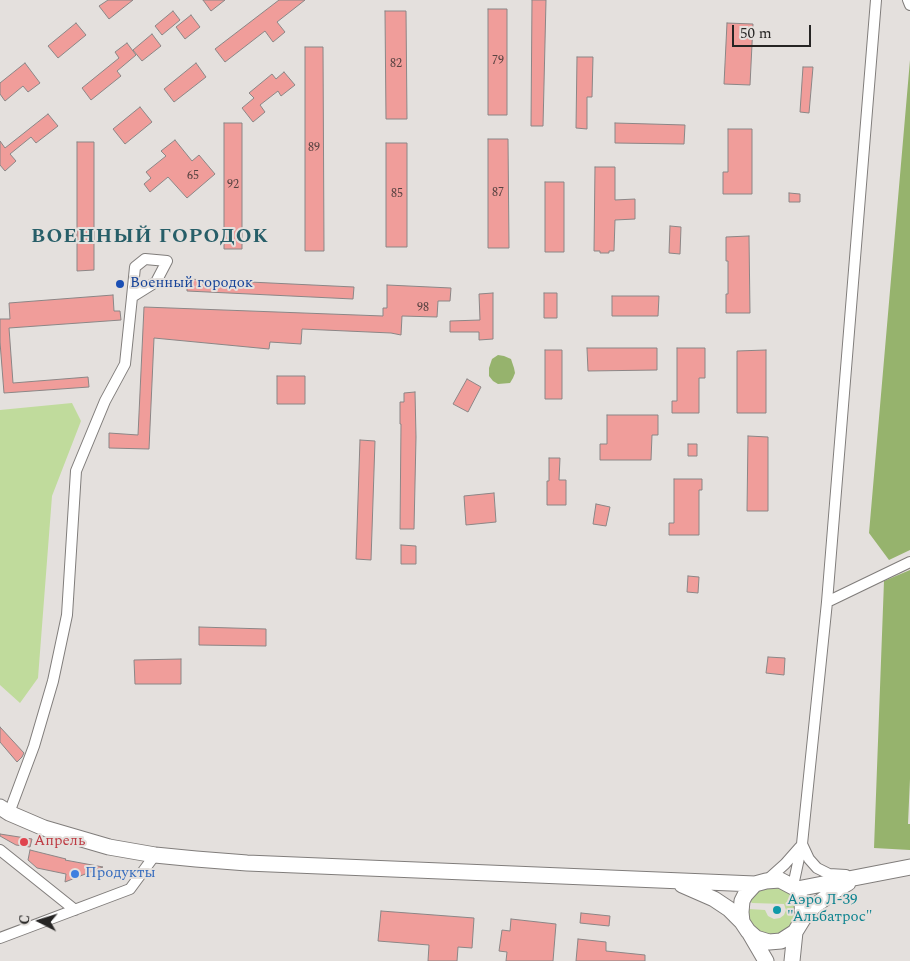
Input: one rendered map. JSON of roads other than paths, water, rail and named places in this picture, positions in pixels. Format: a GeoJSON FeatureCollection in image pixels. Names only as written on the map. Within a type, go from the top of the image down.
{"type":"FeatureCollection","features":[{"type":"Feature","properties":{"kind":"main road"},"geometry":{"type":"LineString","coordinates":[[4,810],[44,828],[109,847],[155,854],[247,863],[668,880],[760,882],[780,880],[795,888],[802,903],[802,918]]}},
{"type":"Feature","properties":{"kind":"main road"},"geometry":{"type":"LineString","coordinates":[[795,888],[910,867]]}},
{"type":"Feature","properties":{"kind":"main road"},"geometry":{"type":"LineString","coordinates":[[792,961],[795,932],[802,918],[836,890],[861,876]]}},
{"type":"Feature","properties":{"kind":"main road"},"geometry":{"type":"LineString","coordinates":[[668,880],[714,899],[729,910],[756,938],[769,942],[781,941],[795,932]]}},
{"type":"Feature","properties":{"kind":"main road"},"geometry":{"type":"LineString","coordinates":[[760,882],[745,895],[741,912],[745,927],[766,961]]}},
{"type":"Feature","properties":{"kind":"street"},"geometry":{"type":"LineString","coordinates":[[795,888],[802,844],[827,602],[876,0]]}},
{"type":"Feature","properties":{"kind":"street"},"geometry":{"type":"LineString","coordinates":[[908,0],[910,5]]}},
{"type":"Feature","properties":{"kind":"street"},"geometry":{"type":"LineString","coordinates":[[4,810],[34,746],[53,681],[67,615],[76,472],[105,402],[125,364],[132,297]]}},
{"type":"Feature","properties":{"kind":"street"},"geometry":{"type":"LineString","coordinates":[[827,602],[910,562]]}},
{"type":"Feature","properties":{"kind":"street"},"geometry":{"type":"LineString","coordinates":[[802,844],[809,859],[816,868],[829,874],[861,876]]}},
{"type":"Feature","properties":{"kind":"street"},"geometry":{"type":"LineString","coordinates":[[760,882],[785,864],[802,844]]}},
{"type":"Feature","properties":{"kind":"street"},"geometry":{"type":"LineString","coordinates":[[0,850],[75,910]]}},
{"type":"Feature","properties":{"kind":"street"},"geometry":{"type":"LineString","coordinates":[[0,938],[130,889],[155,854]]}},
{"type":"Feature","properties":{"kind":"place","name":"Военный городок"},"geometry":{"type":"Point","coordinates":[120,284]}},
{"type":"Feature","properties":{"kind":"place","name":"Апрель"},"geometry":{"type":"Point","coordinates":[24,842]}},
{"type":"Feature","properties":{"kind":"place","name":"Продукты"},"geometry":{"type":"Point","coordinates":[75,874]}},
{"type":"Feature","properties":{"kind":"place","name":"Аэро Л-39 \"Альбатрос\""},"geometry":{"type":"Point","coordinates":[777,910]}},
{"type":"Feature","properties":{"kind":"district","name":"ВОЕННЫЙ ГОРОДОК"},"geometry":{"type":"Point","coordinates":[150,238]}}]}
